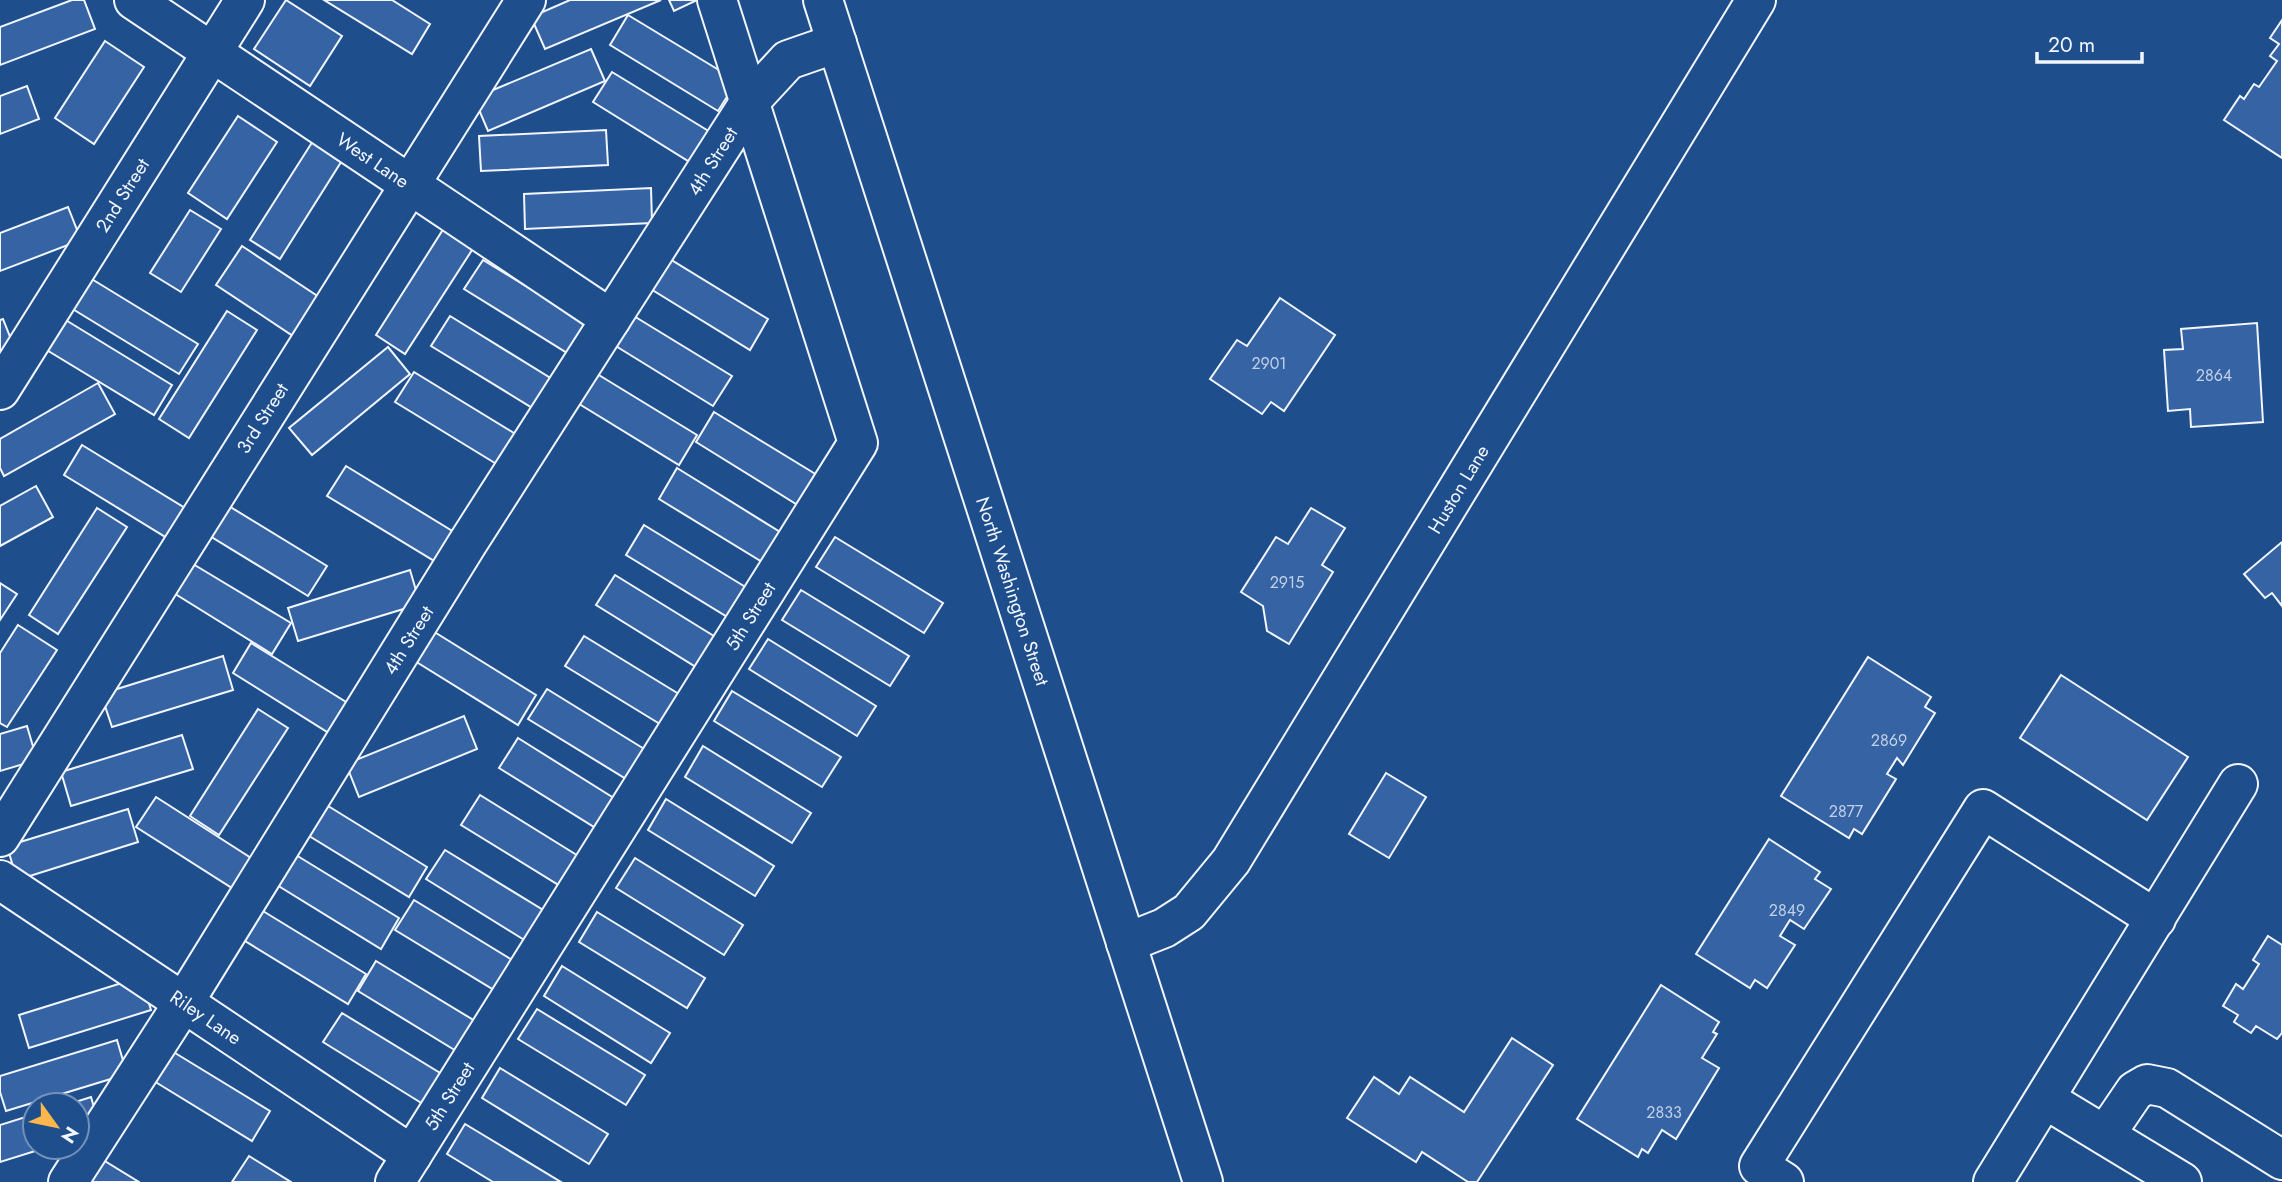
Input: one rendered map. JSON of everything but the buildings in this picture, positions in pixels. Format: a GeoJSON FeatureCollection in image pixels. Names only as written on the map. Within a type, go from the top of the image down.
{"type":"FeatureCollection","features":[{"type":"Feature","properties":{"kind":"main road","name":"West Lane"},"geometry":{"type":"LineString","coordinates":[[134,0],[611,319]]}},
{"type":"Feature","properties":{"kind":"main road","name":"2nd Street"},"geometry":{"type":"LineString","coordinates":[[0,390],[245,0]]}},
{"type":"Feature","properties":{"kind":"main road","name":"3rd Street"},"geometry":{"type":"LineString","coordinates":[[0,837],[408,183],[526,0]]}},
{"type":"Feature","properties":{"kind":"main road","name":"5th Street"},"geometry":{"type":"LineString","coordinates":[[404,1168],[858,443],[717,0]]}},
{"type":"Feature","properties":{"kind":"main road","name":"North Washington Street"},"geometry":{"type":"LineString","coordinates":[[822,0],[1203,1182]]}},
{"type":"Feature","properties":{"kind":"main road","name":"Huston Lane"},"geometry":{"type":"LineString","coordinates":[[1126,943],[1164,928],[1189,912],[1231,861],[1756,0]]}},
{"type":"Feature","properties":{"kind":"main road","name":"4th Street"},"geometry":{"type":"LineString","coordinates":[[68,1182],[184,1002],[467,544],[751,100],[788,60],[837,43]]}},
{"type":"Feature","properties":{"kind":"main road"},"geometry":{"type":"LineString","coordinates":[[1993,1182],[2238,784]]}},
{"type":"Feature","properties":{"kind":"main road"},"geometry":{"type":"LineString","coordinates":[[1784,1182],[1759,1166],[1983,809],[2156,919]]}},
{"type":"Feature","properties":{"kind":"main road","name":"Riley Lane"},"geometry":{"type":"LineString","coordinates":[[0,880],[184,1002],[404,1168]]}},
{"type":"Feature","properties":{"kind":"main road"},"geometry":{"type":"LineString","coordinates":[[2105,1135],[2135,1091],[2147,1084],[2167,1088],[2282,1160]]}},
{"type":"Feature","properties":{"kind":"main road"},"geometry":{"type":"LineString","coordinates":[[2045,1099],[2182,1182]]}}]}
